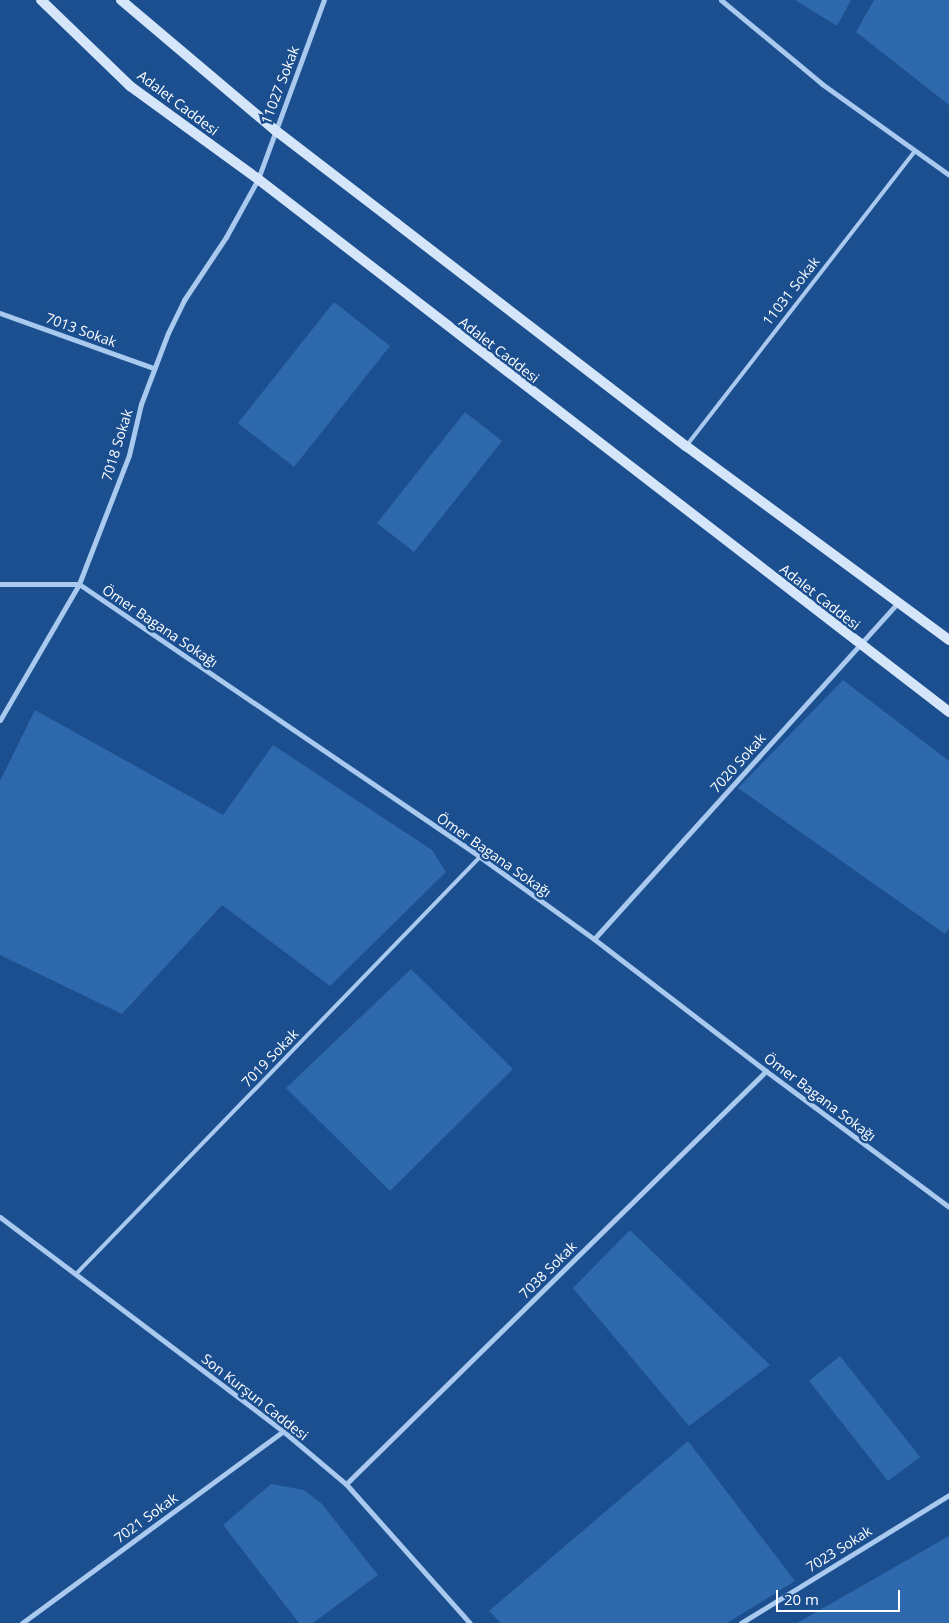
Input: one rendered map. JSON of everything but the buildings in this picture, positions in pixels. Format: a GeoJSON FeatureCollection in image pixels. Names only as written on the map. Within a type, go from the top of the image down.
{"type":"FeatureCollection","features":[{"type":"Feature","properties":{"kind":"street","name":"Adalet Caddesi"},"geometry":{"type":"LineString","coordinates":[[41,0],[130,86],[258,179],[949,712]]}},
{"type":"Feature","properties":{"kind":"street"},"geometry":{"type":"LineString","coordinates":[[121,0],[275,130],[686,446],[949,640]]}},
{"type":"Feature","properties":{"kind":"street","name":"11027 Sokak"},"geometry":{"type":"LineString","coordinates":[[258,179],[324,0]]}},
{"type":"Feature","properties":{"kind":"street"},"geometry":{"type":"LineString","coordinates":[[721,0],[822,84],[949,175]]}},
{"type":"Feature","properties":{"kind":"street","name":"7018 Sokak"},"geometry":{"type":"LineString","coordinates":[[0,720],[79,584],[128,455],[141,404],[168,333],[184,300],[226,237],[258,179]]}},
{"type":"Feature","properties":{"kind":"street","name":"7013 Sokak"},"geometry":{"type":"LineString","coordinates":[[0,313],[154,368]]}},
{"type":"Feature","properties":{"kind":"street"},"geometry":{"type":"LineString","coordinates":[[0,584],[79,584]]}},
{"type":"Feature","properties":{"kind":"street","name":"Ömer Bagana Sokağı"},"geometry":{"type":"LineString","coordinates":[[79,584],[480,857],[594,939],[766,1071],[949,1207]]}},
{"type":"Feature","properties":{"kind":"street","name":"7020 Sokak"},"geometry":{"type":"LineString","coordinates":[[594,939],[899,602]]}},
{"type":"Feature","properties":{"kind":"street","name":"7038 Sokak"},"geometry":{"type":"LineString","coordinates":[[346,1484],[766,1071]]}},
{"type":"Feature","properties":{"kind":"street","name":"Son Kurşun Caddesi"},"geometry":{"type":"LineString","coordinates":[[0,1217],[283,1431],[346,1484],[470,1623]]}},
{"type":"Feature","properties":{"kind":"street","name":"7021 Sokak"},"geometry":{"type":"LineString","coordinates":[[22,1623],[283,1431]]}},
{"type":"Feature","properties":{"kind":"street","name":"7023 Sokak"},"geometry":{"type":"LineString","coordinates":[[742,1623],[949,1495]]}},
{"type":"Feature","properties":{"kind":"lane","name":"11031 Sokak"},"geometry":{"type":"LineString","coordinates":[[686,446],[915,150]]}},
{"type":"Feature","properties":{"kind":"lane","name":"7019 Sokak"},"geometry":{"type":"LineString","coordinates":[[76,1274],[480,857]]}},
{"type":"Feature","properties":{"kind":"shaded area"},"geometry":{"type":"Polygon","coordinates":[[[795,0],[851,0],[837,26],[795,0]]]}},
{"type":"Feature","properties":{"kind":"shaded area"},"geometry":{"type":"Polygon","coordinates":[[[874,0],[949,0],[949,105],[856,32],[874,0]]]}},
{"type":"Feature","properties":{"kind":"shaded area"},"geometry":{"type":"Polygon","coordinates":[[[334,302],[390,346],[294,467],[238,423],[334,302]]]}},
{"type":"Feature","properties":{"kind":"shaded area"},"geometry":{"type":"Polygon","coordinates":[[[465,412],[502,441],[414,552],[377,523],[465,412]]]}},
{"type":"Feature","properties":{"kind":"shaded area"},"geometry":{"type":"Polygon","coordinates":[[[843,680],[949,761],[949,928],[945,934],[738,788],[843,680]]]}},
{"type":"Feature","properties":{"kind":"shaded area"},"geometry":{"type":"Polygon","coordinates":[[[35,710],[223,815],[273,745],[432,850],[446,872],[330,986],[222,905],[122,1014],[0,955],[0,781],[35,710]]]}},
{"type":"Feature","properties":{"kind":"shaded area"},"geometry":{"type":"Polygon","coordinates":[[[411,969],[513,1069],[390,1191],[286,1088],[411,969]]]}},
{"type":"Feature","properties":{"kind":"shaded area"},"geometry":{"type":"Polygon","coordinates":[[[630,1230],[770,1365],[689,1426],[573,1288],[630,1230]]]}},
{"type":"Feature","properties":{"kind":"shaded area"},"geometry":{"type":"Polygon","coordinates":[[[840,1356],[920,1457],[888,1481],[809,1381],[840,1356]]]}},
{"type":"Feature","properties":{"kind":"shaded area"},"geometry":{"type":"Polygon","coordinates":[[[688,1441],[795,1581],[727,1623],[501,1623],[489,1611],[688,1441]]]}},
{"type":"Feature","properties":{"kind":"shaded area"},"geometry":{"type":"Polygon","coordinates":[[[271,1484],[304,1490],[322,1504],[378,1575],[313,1623],[299,1623],[223,1525],[271,1484]]]}},
{"type":"Feature","properties":{"kind":"shaded area"},"geometry":{"type":"Polygon","coordinates":[[[949,1536],[949,1623],[797,1623],[949,1536]]]}}]}
